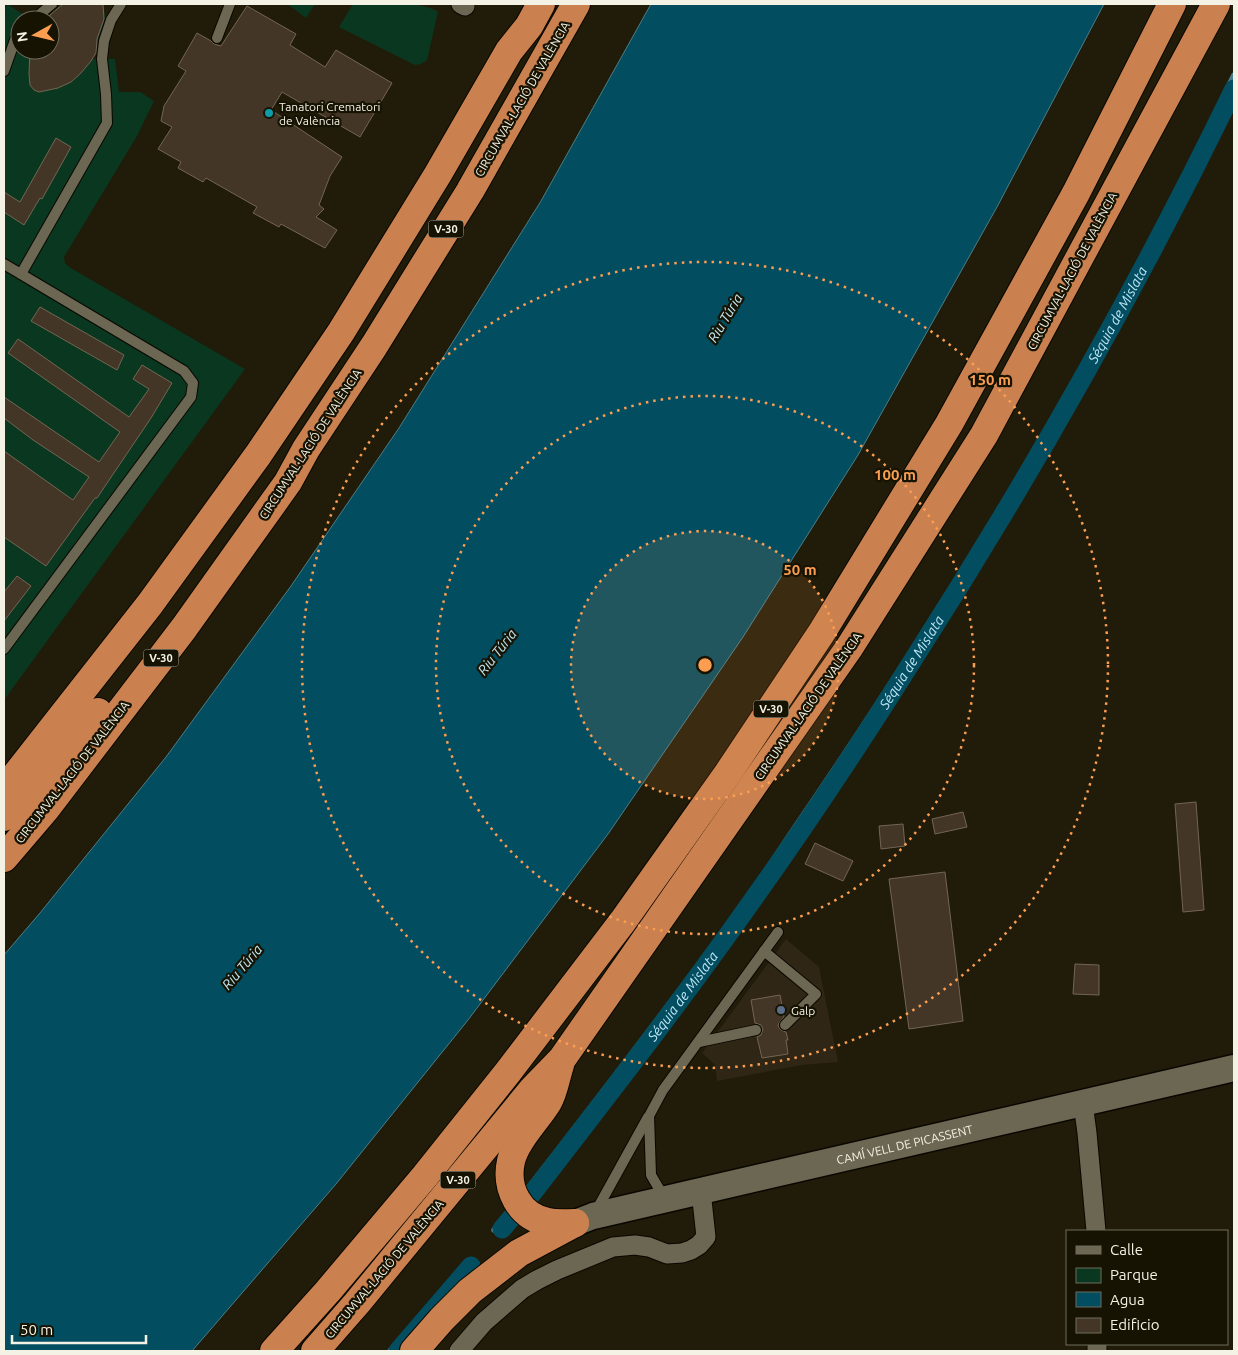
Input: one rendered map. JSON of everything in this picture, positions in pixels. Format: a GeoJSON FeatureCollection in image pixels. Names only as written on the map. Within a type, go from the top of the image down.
{"type":"FeatureCollection","features":[{"type":"Feature","properties":{"kind":"highway"},"geometry":{"type":"LineString","coordinates":[[509,51],[517,18],[524,4]]}},
{"type":"Feature","properties":{"kind":"highway","name":"V-30"},"geometry":{"type":"LineString","coordinates":[[4,790],[150,604],[258,455],[341,332],[433,183],[509,51],[529,26],[541,4]]}},
{"type":"Feature","properties":{"kind":"highway","name":"CIRCUMVAL·LACIÓ DE VALÈNCIA"},"geometry":{"type":"LineString","coordinates":[[4,858],[45,810],[184,628],[288,482],[306,449],[374,346],[470,191],[576,4]]}},
{"type":"Feature","properties":{"kind":"highway","name":"V-30"},"geometry":{"type":"LineString","coordinates":[[274,1351],[328,1291],[425,1176],[508,1072],[623,921],[728,773],[822,632],[949,424],[1076,193],[1172,4]]}},
{"type":"Feature","properties":{"kind":"highway","name":"CIRCUMVAL·LACIÓ DE VALÈNCIA"},"geometry":{"type":"LineString","coordinates":[[315,1351],[357,1303],[533,1089],[562,1059],[849,648],[984,435],[1216,4]]}},
{"type":"Feature","properties":{"kind":"highway"},"geometry":{"type":"LineString","coordinates":[[4,817],[89,724],[172,619],[278,473],[306,449]]}},
{"type":"Feature","properties":{"kind":"highway"},"geometry":{"type":"LineString","coordinates":[[562,1059],[549,1100],[522,1138],[511,1160],[510,1178],[513,1196],[522,1209],[533,1218],[549,1222],[584,1220]]}},
{"type":"Feature","properties":{"kind":"highway"},"geometry":{"type":"LineString","coordinates":[[414,1351],[470,1291],[519,1253],[584,1220]]}},
{"type":"Feature","properties":{"kind":"highway"},"geometry":{"type":"LineString","coordinates":[[302,1351],[326,1325],[357,1303]]}},
{"type":"Feature","properties":{"kind":"street","name":"CAMÍ VELL DE PICASSENT"},"geometry":{"type":"LineString","coordinates":[[584,1220],[700,1191],[1234,1068]]}},
{"type":"Feature","properties":{"kind":"street"},"geometry":{"type":"LineString","coordinates":[[1083,1103],[1096,1230]]}},
{"type":"Feature","properties":{"kind":"street"},"geometry":{"type":"LineString","coordinates":[[459,1351],[484,1322],[522,1289],[557,1270],[613,1247],[635,1245],[667,1254],[682,1253],[699,1245],[706,1237],[700,1191]]}},
{"type":"Feature","properties":{"kind":"lane"},"geometry":{"type":"LineString","coordinates":[[21,274],[107,123],[102,59],[104,41],[111,20],[121,4]]}},
{"type":"Feature","properties":{"kind":"lane"},"geometry":{"type":"LineString","coordinates":[[216,38],[230,4]]}},
{"type":"Feature","properties":{"kind":"lane"},"geometry":{"type":"LineString","coordinates":[[4,71],[10,54]]}},
{"type":"Feature","properties":{"kind":"lane"},"geometry":{"type":"LineString","coordinates":[[4,264],[184,371],[193,383],[191,397],[4,648]]}},
{"type":"Feature","properties":{"kind":"lane"},"geometry":{"type":"LineString","coordinates":[[584,1220],[664,1090],[778,932]]}},
{"type":"Feature","properties":{"kind":"lane"},"geometry":{"type":"LineString","coordinates":[[764,951],[816,994],[785,1025]]}},
{"type":"Feature","properties":{"kind":"lane"},"geometry":{"type":"LineString","coordinates":[[699,1042],[756,1030]]}},
{"type":"Feature","properties":{"kind":"lane"},"geometry":{"type":"LineString","coordinates":[[649,1116],[651,1175],[666,1200]]}},
{"type":"Feature","properties":{"kind":"shaded area","name":"Galp"},"geometry":{"type":"Polygon","coordinates":[[[786,939],[819,967],[838,1062],[802,1065],[717,1081],[715,1065],[702,1053],[786,939]]]}},
{"type":"Feature","properties":{"kind":"green space"},"geometry":{"type":"Polygon","coordinates":[[[7,4],[16,10],[10,10],[10,60],[60,60],[60,10],[55,10],[62,4],[102,4],[105,18],[104,25],[101,39],[92,59],[115,59],[119,92],[140,92],[154,101],[137,136],[64,257],[65,263],[245,369],[4,700],[4,13],[7,4]]]}},
{"type":"Feature","properties":{"kind":"green space"},"geometry":{"type":"Polygon","coordinates":[[[287,4],[315,4],[306,18],[287,4]]]}},
{"type":"Feature","properties":{"kind":"green space"},"geometry":{"type":"Polygon","coordinates":[[[353,4],[410,4],[431,8],[438,12],[427,60],[415,65],[339,27],[353,4]]]}},
{"type":"Feature","properties":{"kind":"water","name":"Riu Túria"},"geometry":{"type":"Polygon","coordinates":[[[651,4],[1104,4],[997,207],[858,455],[743,637],[608,834],[468,1020],[336,1184],[192,1351],[4,1351],[4,955],[166,757],[291,586],[399,428],[541,201],[651,4]]]}},
{"type":"Feature","properties":{"kind":"building"},"geometry":{"type":"Polygon","coordinates":[[[63,4],[103,4],[104,19],[97,39],[96,53],[81,73],[71,82],[58,88],[39,92],[30,85],[30,60],[60,60],[60,10],[56,10],[63,4]]]}},
{"type":"Feature","properties":{"kind":"building","name":"Tanatori Crematori de València"},"geometry":{"type":"Polygon","coordinates":[[[247,6],[296,34],[290,45],[325,67],[336,50],[392,83],[360,137],[282,92],[271,110],[342,157],[330,176],[319,205],[324,209],[316,217],[337,230],[325,248],[281,224],[279,227],[253,213],[257,207],[206,178],[203,182],[178,168],[181,162],[158,149],[172,127],[161,121],[164,106],[186,71],[178,66],[197,33],[214,44],[221,46],[247,6]]]}},
{"type":"Feature","properties":{"kind":"building"},"geometry":{"type":"Polygon","coordinates":[[[56,138],[71,147],[42,199],[40,198],[24,225],[4,212],[4,192],[20,202],[56,138]]]}},
{"type":"Feature","properties":{"kind":"building"},"geometry":{"type":"Polygon","coordinates":[[[40,307],[124,355],[117,370],[31,321],[40,307]]]}},
{"type":"Feature","properties":{"kind":"building"},"geometry":{"type":"Polygon","coordinates":[[[18,339],[129,417],[149,389],[133,379],[142,365],[172,383],[151,418],[97,498],[95,498],[46,566],[4,537],[4,451],[73,500],[89,477],[33,440],[4,418],[4,397],[99,462],[120,432],[8,353],[18,339]]]}},
{"type":"Feature","properties":{"kind":"building"},"geometry":{"type":"Polygon","coordinates":[[[17,576],[31,586],[4,621],[4,592],[17,576]]]}},
{"type":"Feature","properties":{"kind":"building"},"geometry":{"type":"Polygon","coordinates":[[[1196,802],[1204,910],[1183,912],[1175,804],[1196,802]]]}},
{"type":"Feature","properties":{"kind":"building"},"geometry":{"type":"Polygon","coordinates":[[[963,812],[967,827],[935,834],[932,819],[963,812]]]}},
{"type":"Feature","properties":{"kind":"building"},"geometry":{"type":"Polygon","coordinates":[[[903,824],[905,846],[881,849],[879,826],[903,824]]]}},
{"type":"Feature","properties":{"kind":"building"},"geometry":{"type":"Polygon","coordinates":[[[815,843],[853,861],[843,881],[805,864],[815,843]]]}},
{"type":"Feature","properties":{"kind":"building"},"geometry":{"type":"Polygon","coordinates":[[[945,872],[963,1021],[909,1029],[889,879],[945,872]]]}},
{"type":"Feature","properties":{"kind":"building"},"geometry":{"type":"Polygon","coordinates":[[[1075,964],[1099,965],[1099,995],[1073,994],[1075,964]]]}},
{"type":"Feature","properties":{"kind":"building"},"geometry":{"type":"Polygon","coordinates":[[[780,995],[784,1017],[778,1026],[786,1032],[788,1054],[762,1058],[757,1037],[761,1035],[763,1029],[761,1025],[755,1023],[751,1000],[780,995]]]}},
{"type":"Feature","properties":{"kind":"waterway"},"geometry":{"type":"LineString","coordinates":[[525,1192],[608,1085],[748,896],[905,661],[994,518],[1078,373],[1159,225],[1234,75]]}},
{"type":"Feature","properties":{"kind":"waterway","name":"Séquia de Mislata"},"geometry":{"type":"LineString","coordinates":[[528,1199],[639,1055],[769,878],[957,591],[1000,521],[1122,307],[1234,89]]}},
{"type":"Feature","properties":{"kind":"waterway"},"geometry":{"type":"LineString","coordinates":[[494,1230],[509,1211]]}},
{"type":"Feature","properties":{"kind":"waterway","name":"Séquia de Mislata"},"geometry":{"type":"LineString","coordinates":[[502,1229],[513,1216]]}},
{"type":"Feature","properties":{"kind":"waterway"},"geometry":{"type":"LineString","coordinates":[[390,1351],[466,1263]]}},
{"type":"Feature","properties":{"kind":"waterway","name":"Séquia de Mislata"},"geometry":{"type":"LineString","coordinates":[[398,1351],[471,1266]]}},
{"type":"Feature","properties":{"kind":"place","name":"Tanatori Crematori de València"},"geometry":{"type":"Point","coordinates":[269,113]}},
{"type":"Feature","properties":{"kind":"place","name":"Galp"},"geometry":{"type":"Point","coordinates":[781,1010]}}]}
